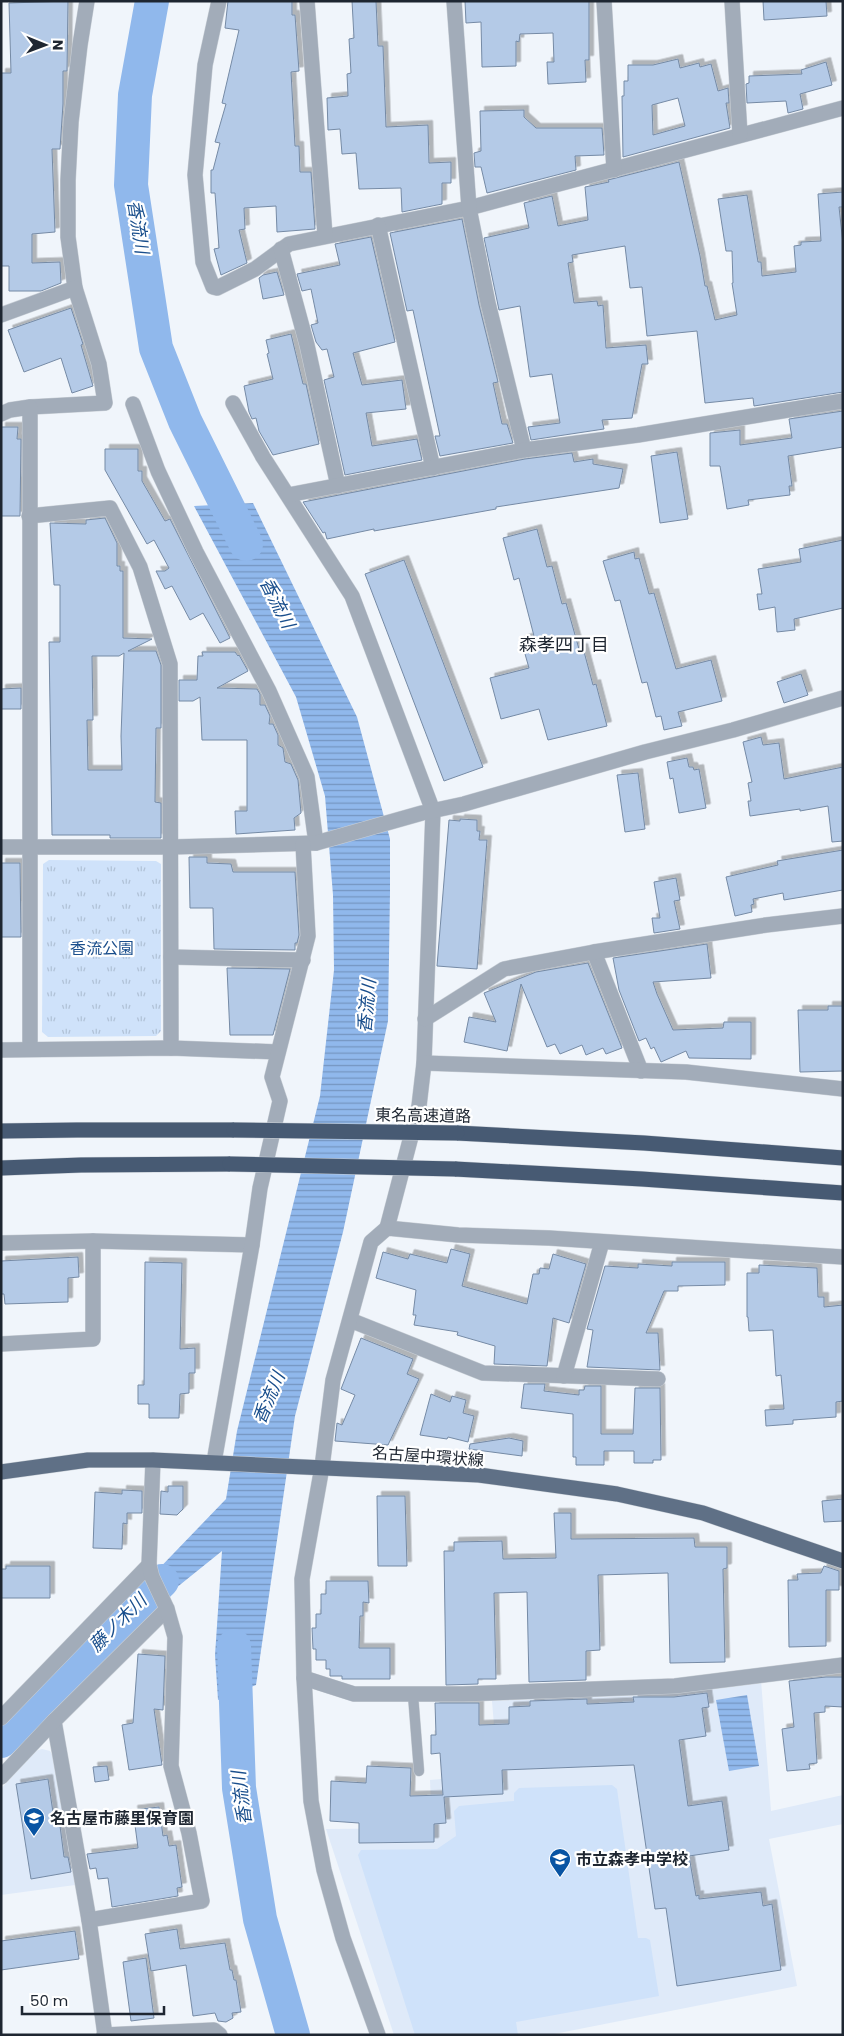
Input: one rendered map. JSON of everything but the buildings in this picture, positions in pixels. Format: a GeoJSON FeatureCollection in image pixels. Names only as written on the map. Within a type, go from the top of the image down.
{"type":"FeatureCollection","features":[{"type":"Feature","properties":{"kind":"highway","name":"東名高速道路"},"geometry":{"type":"LineString","coordinates":[[1,1131],[234,1130],[457,1132],[644,1143],[843,1158]]}},
{"type":"Feature","properties":{"kind":"highway"},"geometry":{"type":"LineString","coordinates":[[1,1168],[81,1165],[230,1164],[455,1169],[642,1179],[843,1193]]}},
{"type":"Feature","properties":{"kind":"main road","name":"名古屋中環状線"},"geometry":{"type":"LineString","coordinates":[[1,1472],[88,1460],[153,1460],[478,1475],[617,1494],[703,1513],[843,1561]]}},
{"type":"Feature","properties":{"kind":"street"},"geometry":{"type":"LineString","coordinates":[[1,414],[10,410],[30,407],[105,402],[99,364],[75,288],[68,237],[68,180],[76,74],[87,1]]}},
{"type":"Feature","properties":{"kind":"street"},"geometry":{"type":"LineString","coordinates":[[219,1],[205,65],[196,175],[203,262],[213,287],[217,288],[255,269],[289,244],[326,235],[469,208],[843,108]]}},
{"type":"Feature","properties":{"kind":"street"},"geometry":{"type":"LineString","coordinates":[[307,1],[326,235]]}},
{"type":"Feature","properties":{"kind":"street"},"geometry":{"type":"LineString","coordinates":[[454,1],[469,208],[488,303],[524,450]]}},
{"type":"Feature","properties":{"kind":"street"},"geometry":{"type":"LineString","coordinates":[[604,1],[614,170]]}},
{"type":"Feature","properties":{"kind":"street"},"geometry":{"type":"LineString","coordinates":[[732,1],[740,135]]}},
{"type":"Feature","properties":{"kind":"street"},"geometry":{"type":"LineString","coordinates":[[378,225],[433,468]]}},
{"type":"Feature","properties":{"kind":"street"},"geometry":{"type":"LineString","coordinates":[[281,249],[307,346],[338,486]]}},
{"type":"Feature","properties":{"kind":"street"},"geometry":{"type":"LineString","coordinates":[[1,315],[75,288]]}},
{"type":"Feature","properties":{"kind":"street"},"geometry":{"type":"LineString","coordinates":[[288,495],[524,450],[638,435],[843,401]]}},
{"type":"Feature","properties":{"kind":"street"},"geometry":{"type":"LineString","coordinates":[[233,403],[263,457],[352,596],[428,812],[424,1063],[420,1106],[387,1228],[372,1242],[333,1380],[317,1467],[302,1578],[304,1678],[311,1801],[324,1870],[343,1938],[378,2035]]}},
{"type":"Feature","properties":{"kind":"street"},"geometry":{"type":"LineString","coordinates":[[133,404],[158,472],[196,552],[269,691],[308,777],[315,843],[308,936],[272,1077],[280,1101],[260,1188],[219,1462]]}},
{"type":"Feature","properties":{"kind":"street"},"geometry":{"type":"LineString","coordinates":[[30,407],[30,1048]]}},
{"type":"Feature","properties":{"kind":"street"},"geometry":{"type":"LineString","coordinates":[[29,516],[110,508],[140,567],[170,664],[171,1048]]}},
{"type":"Feature","properties":{"kind":"street"},"geometry":{"type":"LineString","coordinates":[[1,847],[171,847],[315,843],[464,804],[843,698]]}},
{"type":"Feature","properties":{"kind":"street"},"geometry":{"type":"LineString","coordinates":[[425,1019],[504,969],[594,952],[766,925],[843,916]]}},
{"type":"Feature","properties":{"kind":"street"},"geometry":{"type":"LineString","coordinates":[[594,952],[641,1071]]}},
{"type":"Feature","properties":{"kind":"street"},"geometry":{"type":"LineString","coordinates":[[171,957],[303,960]]}},
{"type":"Feature","properties":{"kind":"street"},"geometry":{"type":"LineString","coordinates":[[1,1050],[30,1048],[171,1048],[278,1052]]}},
{"type":"Feature","properties":{"kind":"street"},"geometry":{"type":"LineString","coordinates":[[424,1063],[686,1072],[843,1089]]}},
{"type":"Feature","properties":{"kind":"street"},"geometry":{"type":"LineString","coordinates":[[387,1228],[458,1235],[549,1238],[843,1257]]}},
{"type":"Feature","properties":{"kind":"street"},"geometry":{"type":"LineString","coordinates":[[1,1243],[93,1241],[252,1244]]}},
{"type":"Feature","properties":{"kind":"street"},"geometry":{"type":"LineString","coordinates":[[1,1344],[92,1339],[93,1241]]}},
{"type":"Feature","properties":{"kind":"street"},"geometry":{"type":"LineString","coordinates":[[564,1376],[602,1242]]}},
{"type":"Feature","properties":{"kind":"street"},"geometry":{"type":"LineString","coordinates":[[350,1320],[484,1372],[658,1379]]}},
{"type":"Feature","properties":{"kind":"street"},"geometry":{"type":"LineString","coordinates":[[89,1920],[202,1901],[189,1833],[172,1766],[175,1637],[164,1602],[150,1571],[153,1460]]}},
{"type":"Feature","properties":{"kind":"street"},"geometry":{"type":"LineString","coordinates":[[1,1718],[150,1571]]}},
{"type":"Feature","properties":{"kind":"street"},"geometry":{"type":"LineString","coordinates":[[1,1777],[164,1602]]}},
{"type":"Feature","properties":{"kind":"street"},"geometry":{"type":"LineString","coordinates":[[304,1678],[354,1694],[413,1695],[675,1686],[843,1665]]}},
{"type":"Feature","properties":{"kind":"street"},"geometry":{"type":"LineString","coordinates":[[54,1721],[89,1920],[104,2035],[214,2030],[220,2035]]}},
{"type":"Feature","properties":{"kind":"lane"},"geometry":{"type":"LineString","coordinates":[[413,1695],[419,1771]]}},
{"type":"Feature","properties":{"kind":"shaded area","name":"市立森孝中学校"},"geometry":{"type":"Polygon","coordinates":[[[761,1680],[771,1811],[843,1795],[843,1824],[769,1839],[797,1986],[549,2035],[394,2035],[326,1829],[432,1828],[430,1780],[498,1774],[492,1701],[626,1694],[761,1680]]]}},
{"type":"Feature","properties":{"kind":"shaded area","name":"名古屋市藤里保育園"},"geometry":{"type":"Polygon","coordinates":[[[42,1749],[50,1751],[54,1758],[75,1885],[1,1895],[1,1789],[35,1751],[42,1749]]]}},
{"type":"Feature","properties":{"kind":"green space","name":"香流公園"},"geometry":{"type":"Polygon","coordinates":[[[49,860],[156,861],[161,864],[161,1031],[156,1036],[48,1037],[42,1032],[43,864],[49,860]]]}},
{"type":"Feature","properties":{"kind":"green space"},"geometry":{"type":"Polygon","coordinates":[[[612,1785],[617,1789],[638,1938],[650,1940],[659,1996],[516,2022],[518,2035],[415,2035],[358,1855],[361,1850],[437,1849],[456,1836],[454,1811],[459,1806],[514,1801],[514,1793],[519,1788],[612,1785]]]}},
{"type":"Feature","properties":{"kind":"water"},"geometry":{"type":"Polygon","coordinates":[[[253,503],[357,717],[390,839],[388,1021],[343,1232],[295,1416],[256,1685],[218,1700],[215,1655],[222,1551],[135,1621],[122,1607],[226,1499],[237,1431],[320,1096],[334,970],[333,895],[325,796],[296,697],[194,506],[253,503]]]}},
{"type":"Feature","properties":{"kind":"water"},"geometry":{"type":"Polygon","coordinates":[[[747,1695],[759,1766],[729,1771],[716,1700],[747,1695]]]}},
{"type":"Feature","properties":{"kind":"waterway","name":"香流川"},"geometry":{"type":"LineString","coordinates":[[152,1],[135,95],[131,185],[156,348],[185,421],[246,544]]}},
{"type":"Feature","properties":{"kind":"waterway","name":"藤ノ木川"},"geometry":{"type":"LineString","coordinates":[[1,1741],[162,1581]]}},
{"type":"Feature","properties":{"kind":"waterway","name":"香流川"},"geometry":{"type":"LineString","coordinates":[[234,1646],[239,1788],[260,1919],[293,2035]]}},
{"type":"Feature","properties":{"kind":"place","name":"名古屋市藤里保育園"},"geometry":{"type":"Point","coordinates":[34,1837]}},
{"type":"Feature","properties":{"kind":"place","name":"市立森孝中学校"},"geometry":{"type":"Point","coordinates":[560,1878]}},
{"type":"Feature","properties":{"kind":"district","name":"森孝四丁目"},"geometry":{"type":"Point","coordinates":[564,645]}}]}
